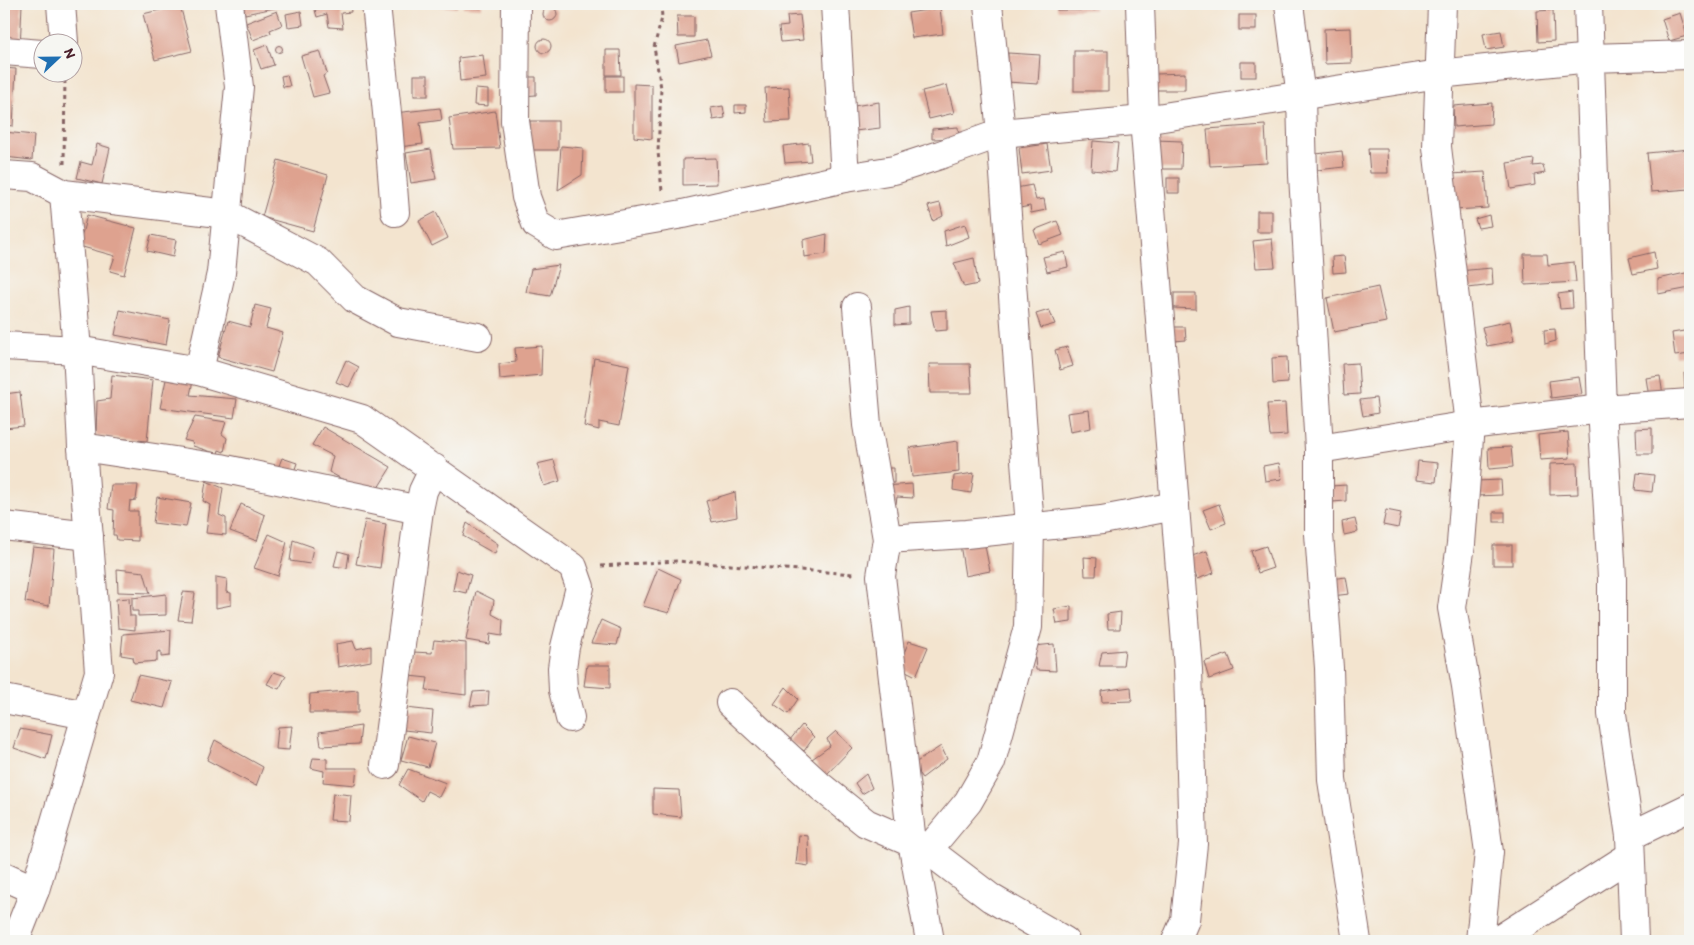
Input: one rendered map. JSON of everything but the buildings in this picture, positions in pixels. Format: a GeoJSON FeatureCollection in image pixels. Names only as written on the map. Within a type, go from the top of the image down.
{"type":"FeatureCollection","features":[{"type":"Feature","properties":{"kind":"street"},"geometry":{"type":"LineString","coordinates":[[61,4],[63,32]]}},
{"type":"Feature","properties":{"kind":"street"},"geometry":{"type":"LineString","coordinates":[[199,371],[221,273],[239,87],[229,4]]}},
{"type":"Feature","properties":{"kind":"street"},"geometry":{"type":"LineString","coordinates":[[376,4],[395,212]]}},
{"type":"Feature","properties":{"kind":"street"},"geometry":{"type":"LineString","coordinates":[[516,4],[515,121],[526,197],[536,224],[556,236],[665,216],[845,178],[894,170],[1001,133],[1144,120],[1439,74],[1590,58],[1690,55]]}},
{"type":"Feature","properties":{"kind":"street"},"geometry":{"type":"LineString","coordinates":[[835,4],[845,178]]}},
{"type":"Feature","properties":{"kind":"street"},"geometry":{"type":"LineString","coordinates":[[920,846],[968,802],[991,762],[1028,627],[1030,528],[1001,133],[988,4]]}},
{"type":"Feature","properties":{"kind":"street"},"geometry":{"type":"LineString","coordinates":[[1140,4],[1144,120],[1188,669],[1193,844],[1185,920],[1176,941]]}},
{"type":"Feature","properties":{"kind":"street"},"geometry":{"type":"LineString","coordinates":[[1289,4],[1301,97],[1303,175],[1319,449],[1319,534],[1329,668],[1332,780],[1357,941]]}},
{"type":"Feature","properties":{"kind":"street"},"geometry":{"type":"LineString","coordinates":[[1442,4],[1437,147],[1470,425],[1461,544],[1452,608],[1466,686],[1489,852],[1480,941]]}},
{"type":"Feature","properties":{"kind":"street"},"geometry":{"type":"LineString","coordinates":[[1588,4],[1602,409],[1612,578],[1612,714],[1630,846],[1634,941]]}},
{"type":"Feature","properties":{"kind":"street"},"geometry":{"type":"LineString","coordinates":[[4,51],[32,53]]}},
{"type":"Feature","properties":{"kind":"street"},"geometry":{"type":"LineString","coordinates":[[4,175],[32,177],[64,194],[227,214],[318,262],[355,299],[398,322],[478,337]]}},
{"type":"Feature","properties":{"kind":"street"},"geometry":{"type":"LineString","coordinates":[[14,941],[35,890],[99,672],[82,447],[77,350],[64,194]]}},
{"type":"Feature","properties":{"kind":"street"},"geometry":{"type":"LineString","coordinates":[[857,307],[867,425],[887,539],[881,576],[920,846],[930,941]]}},
{"type":"Feature","properties":{"kind":"street"},"geometry":{"type":"LineString","coordinates":[[4,346],[77,350],[199,371],[362,419],[573,567],[580,587],[565,647],[562,668],[563,690],[570,718]]}},
{"type":"Feature","properties":{"kind":"street"},"geometry":{"type":"LineString","coordinates":[[1319,449],[1470,425],[1602,409],[1690,403]]}},
{"type":"Feature","properties":{"kind":"street"},"geometry":{"type":"LineString","coordinates":[[82,447],[221,468],[419,510]]}},
{"type":"Feature","properties":{"kind":"street"},"geometry":{"type":"LineString","coordinates":[[385,765],[419,510],[423,491],[434,468]]}},
{"type":"Feature","properties":{"kind":"street"},"geometry":{"type":"LineString","coordinates":[[887,539],[966,534],[1102,520],[1175,506]]}},
{"type":"Feature","properties":{"kind":"street"},"geometry":{"type":"LineString","coordinates":[[4,526],[89,536]]}},
{"type":"Feature","properties":{"kind":"street"},"geometry":{"type":"LineString","coordinates":[[4,699],[86,715]]}},
{"type":"Feature","properties":{"kind":"street"},"geometry":{"type":"LineString","coordinates":[[730,703],[820,786],[866,823],[920,846],[991,898],[1065,941]]}},
{"type":"Feature","properties":{"kind":"street"},"geometry":{"type":"LineString","coordinates":[[1497,941],[1630,846],[1690,807]]}},
{"type":"Feature","properties":{"kind":"street"},"geometry":{"type":"LineString","coordinates":[[4,876],[35,890]]}},
{"type":"Feature","properties":{"kind":"path"},"geometry":{"type":"LineString","coordinates":[[661,4],[662,18],[654,47],[660,88],[658,152],[665,216]]}},
{"type":"Feature","properties":{"kind":"path"},"geometry":{"type":"LineString","coordinates":[[64,194],[65,82]]}},
{"type":"Feature","properties":{"kind":"path"},"geometry":{"type":"LineString","coordinates":[[573,567],[676,561],[881,576]]}}]}
